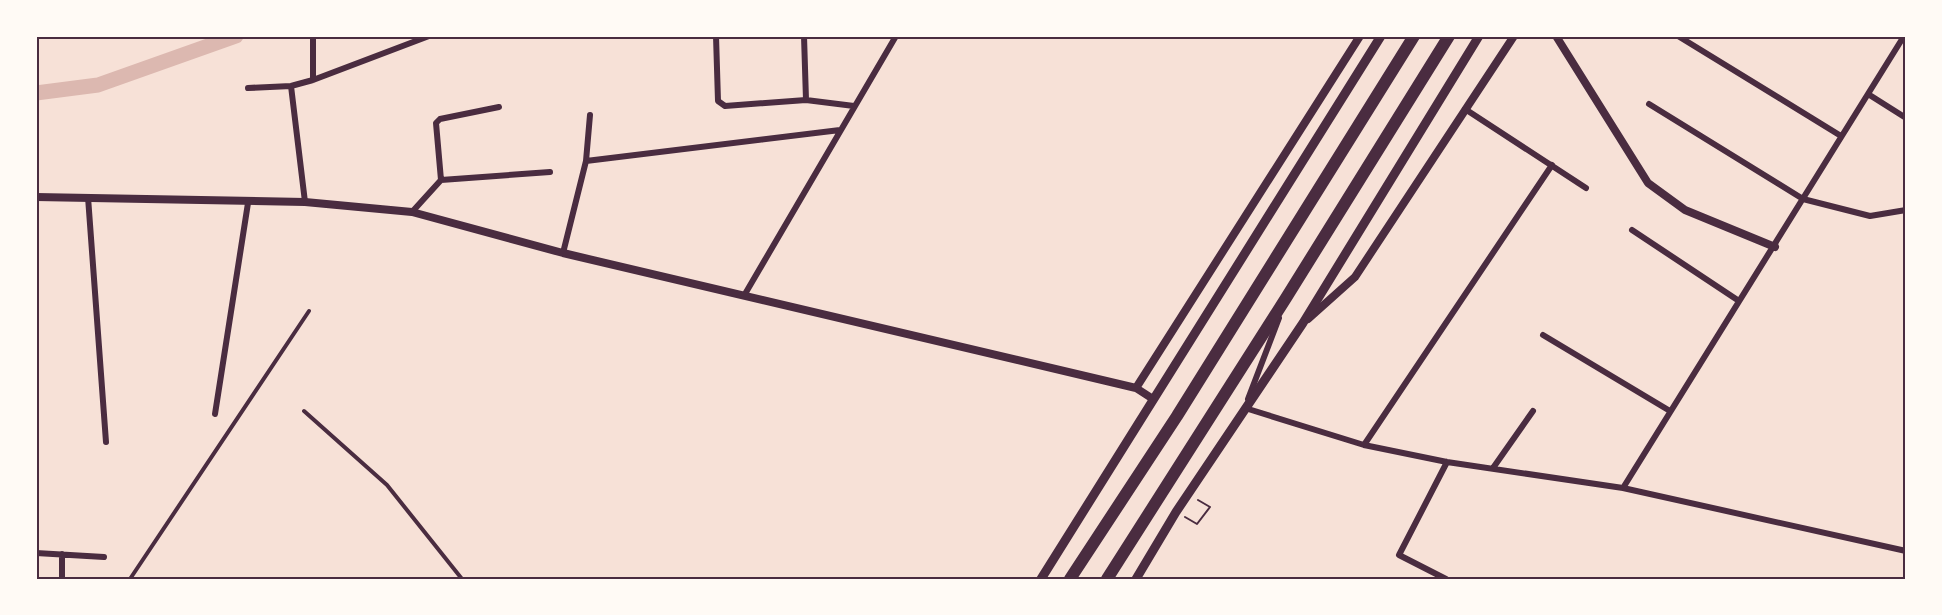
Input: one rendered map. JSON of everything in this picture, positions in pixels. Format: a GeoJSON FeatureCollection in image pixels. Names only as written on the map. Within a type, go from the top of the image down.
{"type":"FeatureCollection","features":[{"type":"Feature","properties":{"kind":"highway"},"geometry":{"type":"LineString","coordinates":[[1070,579],[1177,416],[1414,36]]}},
{"type":"Feature","properties":{"kind":"highway"},"geometry":{"type":"LineString","coordinates":[[1107,579],[1449,36]]}},
{"type":"Feature","properties":{"kind":"main road"},"geometry":{"type":"LineString","coordinates":[[1041,579],[1381,36]]}},
{"type":"Feature","properties":{"kind":"main road"},"geometry":{"type":"LineString","coordinates":[[1136,579],[1303,323],[1479,36]]}},
{"type":"Feature","properties":{"kind":"street"},"geometry":{"type":"LineString","coordinates":[[313,36],[313,80]]}},
{"type":"Feature","properties":{"kind":"street"},"geometry":{"type":"LineString","coordinates":[[248,88],[291,86],[313,80],[429,36]]}},
{"type":"Feature","properties":{"kind":"street"},"geometry":{"type":"LineString","coordinates":[[717,36],[718,101],[721,104],[725,106],[806,100],[854,105]]}},
{"type":"Feature","properties":{"kind":"street"},"geometry":{"type":"LineString","coordinates":[[804,36],[806,100]]}},
{"type":"Feature","properties":{"kind":"street"},"geometry":{"type":"LineString","coordinates":[[745,294],[896,36]]}},
{"type":"Feature","properties":{"kind":"street"},"geometry":{"type":"LineString","coordinates":[[1136,388],[1360,36]]}},
{"type":"Feature","properties":{"kind":"street"},"geometry":{"type":"LineString","coordinates":[[1303,323],[1354,277],[1514,36]]}},
{"type":"Feature","properties":{"kind":"street"},"geometry":{"type":"LineString","coordinates":[[1556,36],[1648,183],[1685,210],[1775,247]]}},
{"type":"Feature","properties":{"kind":"street"},"geometry":{"type":"LineString","coordinates":[[1678,36],[1841,136]]}},
{"type":"Feature","properties":{"kind":"street"},"geometry":{"type":"LineString","coordinates":[[1623,488],[1775,247],[1904,36]]}},
{"type":"Feature","properties":{"kind":"street"},"geometry":{"type":"LineString","coordinates":[[291,86],[305,202]]}},
{"type":"Feature","properties":{"kind":"street"},"geometry":{"type":"LineString","coordinates":[[1868,94],[1906,118]]}},
{"type":"Feature","properties":{"kind":"street"},"geometry":{"type":"LineString","coordinates":[[1649,104],[1803,199],[1870,216],[1906,210]]}},
{"type":"Feature","properties":{"kind":"street"},"geometry":{"type":"LineString","coordinates":[[441,180],[436,123],[440,119],[499,107]]}},
{"type":"Feature","properties":{"kind":"street"},"geometry":{"type":"LineString","coordinates":[[1466,109],[1586,188]]}},
{"type":"Feature","properties":{"kind":"street"},"geometry":{"type":"LineString","coordinates":[[563,253],[586,161],[590,115]]}},
{"type":"Feature","properties":{"kind":"street"},"geometry":{"type":"LineString","coordinates":[[586,161],[840,130]]}},
{"type":"Feature","properties":{"kind":"street"},"geometry":{"type":"LineString","coordinates":[[1364,445],[1552,165]]}},
{"type":"Feature","properties":{"kind":"street"},"geometry":{"type":"LineString","coordinates":[[412,212],[441,180],[550,172]]}},
{"type":"Feature","properties":{"kind":"street"},"geometry":{"type":"LineString","coordinates":[[88,197],[106,442]]}},
{"type":"Feature","properties":{"kind":"street"},"geometry":{"type":"LineString","coordinates":[[37,198],[305,202],[412,212],[563,253],[745,294],[1136,388],[1153,399]]}},
{"type":"Feature","properties":{"kind":"street"},"geometry":{"type":"LineString","coordinates":[[215,414],[248,202]]}},
{"type":"Feature","properties":{"kind":"street"},"geometry":{"type":"LineString","coordinates":[[1632,230],[1739,301]]}},
{"type":"Feature","properties":{"kind":"street"},"geometry":{"type":"LineString","coordinates":[[1286,298],[1245,409],[1364,445],[1448,462],[1623,488],[1906,551]]}},
{"type":"Feature","properties":{"kind":"street"},"geometry":{"type":"LineString","coordinates":[[1543,335],[1670,411]]}},
{"type":"Feature","properties":{"kind":"street"},"geometry":{"type":"LineString","coordinates":[[1493,468],[1533,411]]}},
{"type":"Feature","properties":{"kind":"street"},"geometry":{"type":"LineString","coordinates":[[1446,579],[1399,555],[1448,462]]}},
{"type":"Feature","properties":{"kind":"street"},"geometry":{"type":"LineString","coordinates":[[36,553],[104,557]]}},
{"type":"Feature","properties":{"kind":"street"},"geometry":{"type":"LineString","coordinates":[[62,554],[62,579]]}},
{"type":"Feature","properties":{"kind":"lane"},"geometry":{"type":"LineString","coordinates":[[130,579],[309,311]]}},
{"type":"Feature","properties":{"kind":"lane"},"geometry":{"type":"LineString","coordinates":[[304,411],[387,485],[462,579]]}},
{"type":"Feature","properties":{"kind":"path"},"geometry":{"type":"LineString","coordinates":[[1197,524],[1210,507]]}},
{"type":"Feature","properties":{"kind":"waterway"},"geometry":{"type":"LineString","coordinates":[[36,93],[98,85],[236,36]]}}]}
